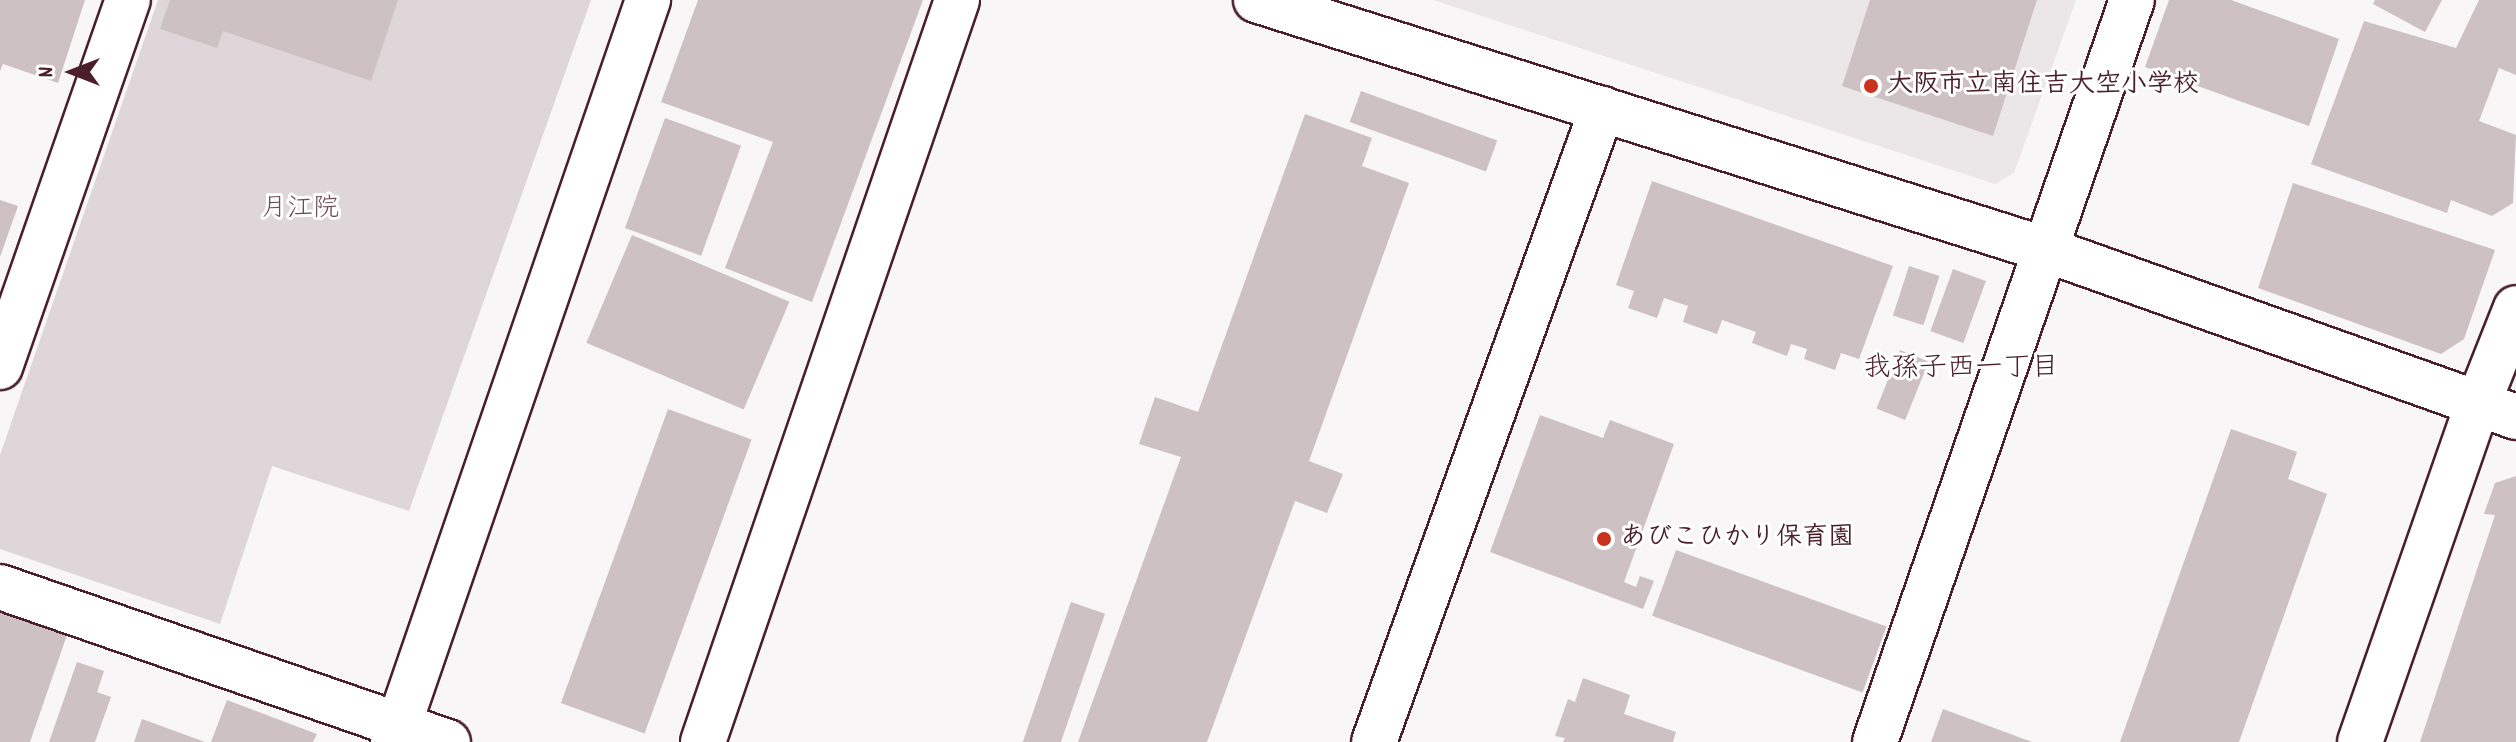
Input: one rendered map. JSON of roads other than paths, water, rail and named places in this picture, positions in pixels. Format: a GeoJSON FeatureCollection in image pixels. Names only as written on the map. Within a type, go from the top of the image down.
{"type":"FeatureCollection","features":[{"type":"Feature","properties":{"kind":"street"},"geometry":{"type":"LineString","coordinates":[[0,367],[128,0]]}},
{"type":"Feature","properties":{"kind":"street"},"geometry":{"type":"LineString","coordinates":[[396,734],[648,0]]}},
{"type":"Feature","properties":{"kind":"street"},"geometry":{"type":"LineString","coordinates":[[703,742],[957,0]]}},
{"type":"Feature","properties":{"kind":"street"},"geometry":{"type":"LineString","coordinates":[[1256,0],[2047,250],[2497,411]]}},
{"type":"Feature","properties":{"kind":"street"},"geometry":{"type":"LineString","coordinates":[[1875,742],[2132,0]]}},
{"type":"Feature","properties":{"kind":"street"},"geometry":{"type":"LineString","coordinates":[[1374,742],[1602,109]]}},
{"type":"Feature","properties":{"kind":"street"},"geometry":{"type":"LineString","coordinates":[[2360,742],[2497,411],[2516,308]]}},
{"type":"Feature","properties":{"kind":"street"},"geometry":{"type":"LineString","coordinates":[[0,587],[396,734],[448,742]]}},
{"type":"Feature","properties":{"kind":"place","name":"大阪市立南住吉大空小学校"},"geometry":{"type":"Point","coordinates":[1871,86]}},
{"type":"Feature","properties":{"kind":"place","name":"あびこひかり保育園"},"geometry":{"type":"Point","coordinates":[1604,539]}},
{"type":"Feature","properties":{"kind":"district","name":"我孫子西一丁目"},"geometry":{"type":"Point","coordinates":[1961,370]}},
{"type":"Feature","properties":{"kind":"park label","name":"月江院"},"geometry":{"type":"Point","coordinates":[300,210]}}]}
